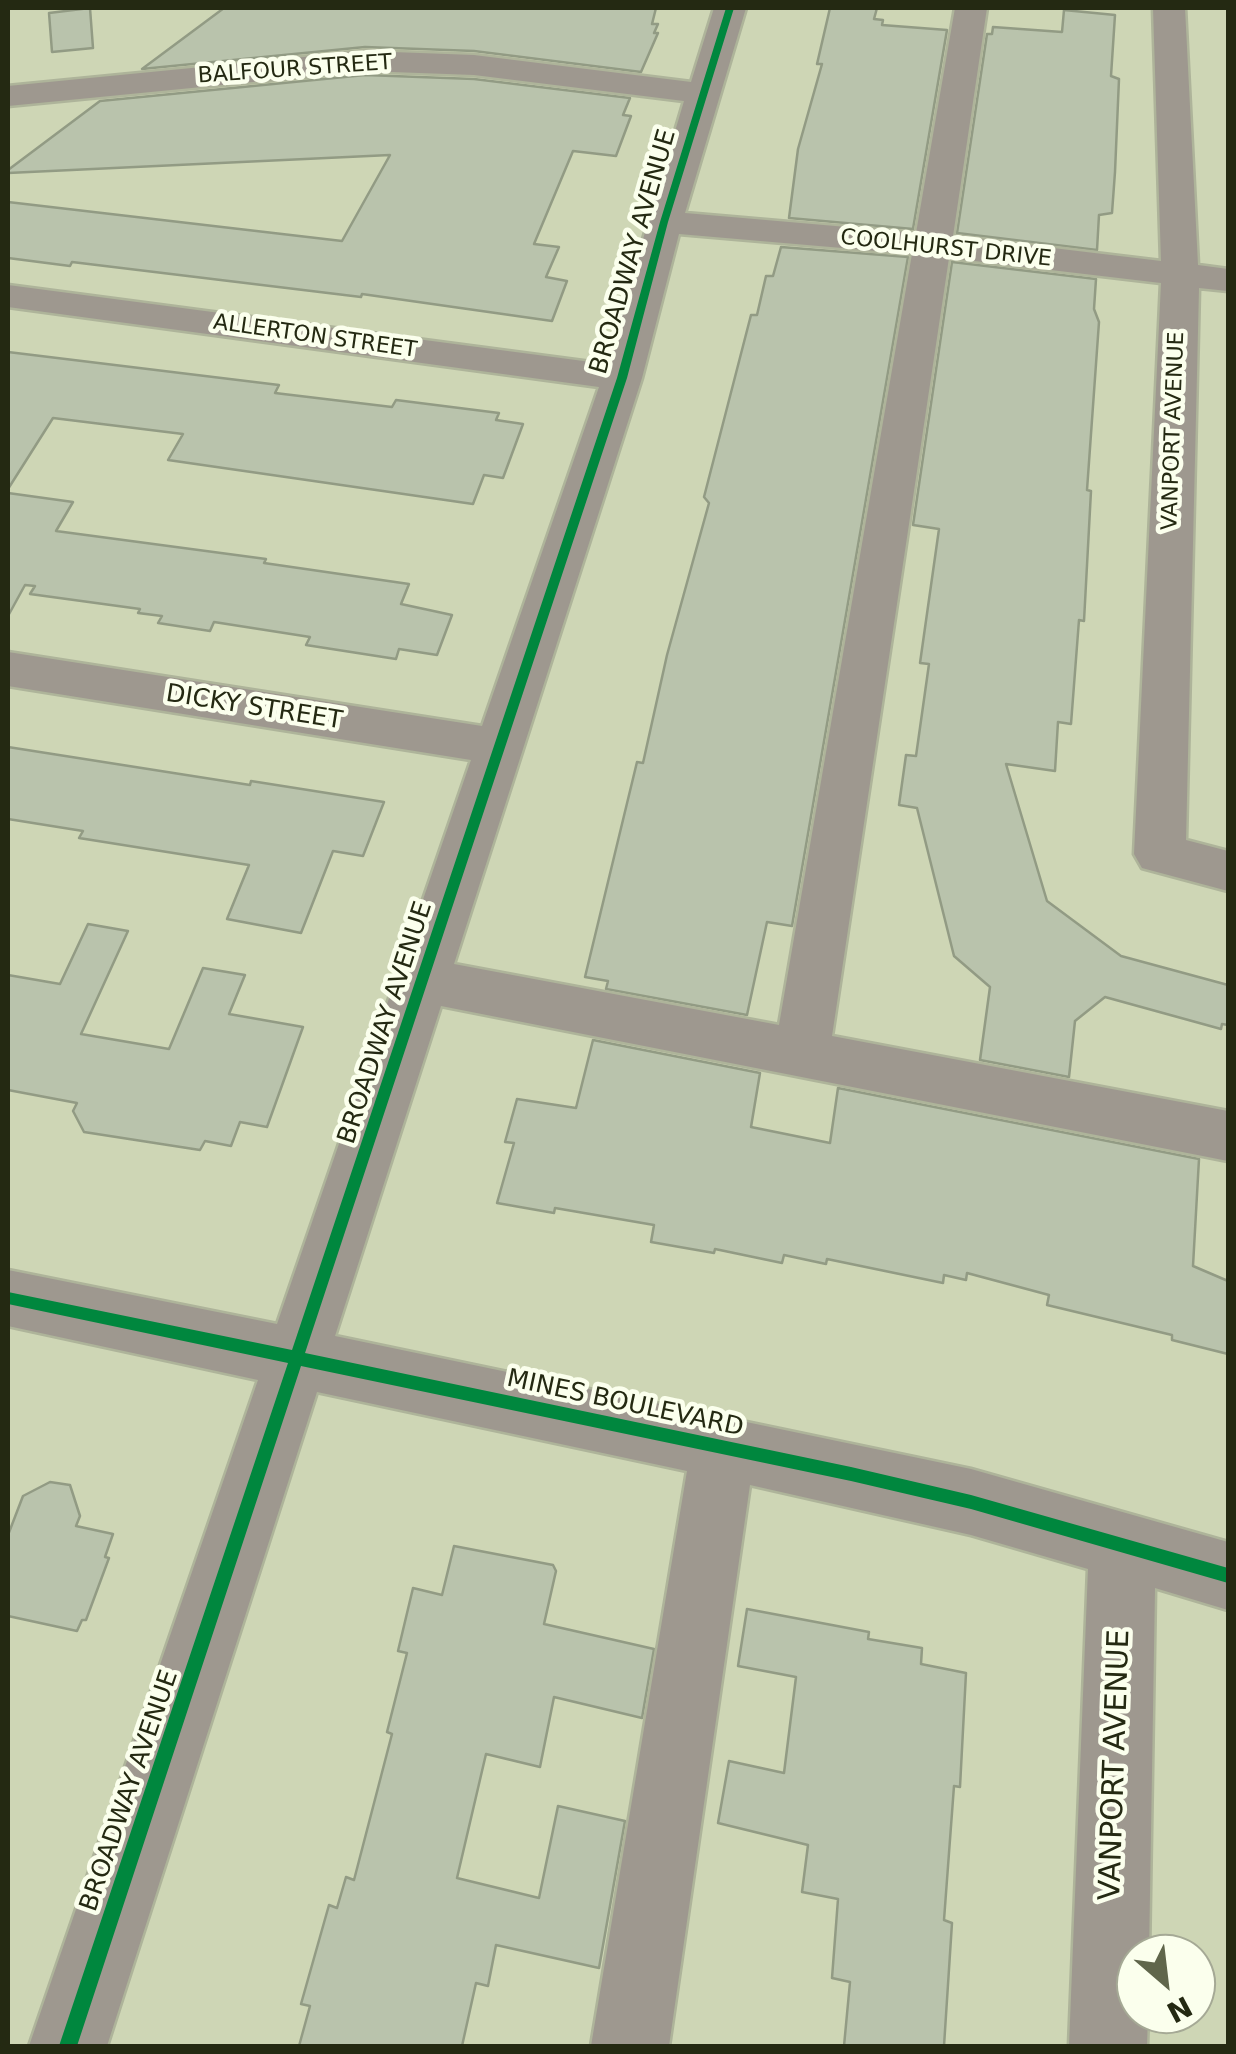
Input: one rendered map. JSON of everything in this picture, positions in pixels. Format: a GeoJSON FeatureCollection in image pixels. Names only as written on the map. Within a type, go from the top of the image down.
{"type":"FeatureCollection","features":[{"type":"Feature","properties":{"kind":"street","name":"BROADWAY AVENUE"},"geometry":{"type":"LineString","coordinates":[[68,2046],[622,378],[664,222],[730,8]]}},
{"type":"Feature","properties":{"kind":"street"},"geometry":{"type":"LineString","coordinates":[[802,1052],[972,8]]}},
{"type":"Feature","properties":{"kind":"street","name":"VANPORT AVENUE"},"geometry":{"type":"LineString","coordinates":[[1169,8],[1180,274],[1160,854],[1228,871]]}},
{"type":"Feature","properties":{"kind":"street","name":"BALFOUR STREET"},"geometry":{"type":"LineString","coordinates":[[8,96],[364,61],[474,65],[702,92]]}},
{"type":"Feature","properties":{"kind":"street","name":"COOLHURST DRIVE"},"geometry":{"type":"LineString","coordinates":[[664,222],[932,245],[1228,280]]}},
{"type":"Feature","properties":{"kind":"street","name":"ALLERTON STREET"},"geometry":{"type":"LineString","coordinates":[[8,296],[622,378]]}},
{"type":"Feature","properties":{"kind":"street","name":"DICKY STREET"},"geometry":{"type":"LineString","coordinates":[[8,669],[501,747]]}},
{"type":"Feature","properties":{"kind":"street"},"geometry":{"type":"LineString","coordinates":[[424,980],[1228,1136]]}},
{"type":"Feature","properties":{"kind":"street","name":"MINES BOULEVARD"},"geometry":{"type":"LineString","coordinates":[[8,1298],[971,1502],[1228,1576]]}},
{"type":"Feature","properties":{"kind":"street"},"geometry":{"type":"LineString","coordinates":[[630,2046],[723,1447]]}},
{"type":"Feature","properties":{"kind":"street","name":"VANPORT AVENUE"},"geometry":{"type":"LineString","coordinates":[[1108,2046],[1122,1544]]}},
{"type":"Feature","properties":{"kind":"building"},"geometry":{"type":"Polygon","coordinates":[[[90,8],[93,48],[52,52],[49,13],[90,8]]]}},
{"type":"Feature","properties":{"kind":"building"},"geometry":{"type":"Polygon","coordinates":[[[224,8],[656,8],[652,24],[658,24],[654,33],[658,33],[641,72],[474,51],[365,47],[142,69],[224,8]]]}},
{"type":"Feature","properties":{"kind":"building"},"geometry":{"type":"Polygon","coordinates":[[[830,8],[877,8],[874,19],[883,20],[882,25],[947,30],[913,229],[789,218],[798,149],[822,64],[817,64],[830,8]]]}},
{"type":"Feature","properties":{"kind":"building"},"geometry":{"type":"Polygon","coordinates":[[[1064,10],[1115,15],[1111,76],[1119,79],[1112,213],[1099,215],[1097,250],[957,233],[987,34],[992,34],[993,27],[1062,32],[1064,10]]]}},
{"type":"Feature","properties":{"kind":"building"},"geometry":{"type":"Polygon","coordinates":[[[365,75],[474,79],[630,98],[623,115],[631,116],[616,156],[573,151],[534,244],[559,247],[546,277],[567,281],[552,321],[362,294],[361,297],[72,262],[70,266],[8,258],[8,202],[342,241],[390,155],[8,170],[100,101],[365,75]]]}},
{"type":"Feature","properties":{"kind":"building"},"geometry":{"type":"Polygon","coordinates":[[[781,247],[908,257],[792,926],[767,922],[747,1015],[606,989],[608,981],[585,977],[637,762],[643,763],[667,655],[709,503],[704,497],[751,315],[757,315],[766,276],[773,276],[781,247]]]}},
{"type":"Feature","properties":{"kind":"building"},"geometry":{"type":"Polygon","coordinates":[[[952,262],[1096,279],[1094,309],[1099,322],[1087,490],[1091,491],[1084,621],[1079,620],[1071,724],[1058,722],[1055,771],[1006,764],[1047,901],[1121,956],[1228,985],[1228,1025],[1222,1024],[1221,1029],[1105,997],[1075,1021],[1069,1077],[980,1060],[990,987],[954,956],[917,808],[899,805],[906,755],[916,756],[929,664],[920,663],[939,529],[913,525],[952,262]]]}},
{"type":"Feature","properties":{"kind":"building"},"geometry":{"type":"Polygon","coordinates":[[[8,352],[279,385],[275,393],[392,407],[396,400],[499,413],[496,420],[523,424],[503,478],[484,475],[473,504],[168,460],[183,434],[53,418],[8,489],[8,352]]]}},
{"type":"Feature","properties":{"kind":"building"},"geometry":{"type":"Polygon","coordinates":[[[8,493],[73,502],[56,531],[266,559],[264,563],[409,584],[401,604],[452,615],[437,655],[399,649],[396,659],[306,645],[310,637],[214,622],[210,631],[158,623],[162,616],[138,613],[140,609],[30,594],[35,586],[25,585],[8,616],[8,493]]]}},
{"type":"Feature","properties":{"kind":"building"},"geometry":{"type":"Polygon","coordinates":[[[8,747],[384,802],[363,856],[333,851],[301,933],[227,919],[249,865],[79,838],[83,831],[8,819],[8,747]]]}},
{"type":"Feature","properties":{"kind":"building"},"geometry":{"type":"Polygon","coordinates":[[[88,924],[128,931],[81,1034],[169,1049],[203,968],[245,975],[229,1014],[303,1027],[267,1127],[240,1122],[231,1146],[205,1141],[200,1150],[84,1132],[73,1111],[77,1103],[8,1090],[8,975],[60,984],[88,924]]]}},
{"type":"Feature","properties":{"kind":"building"},"geometry":{"type":"Polygon","coordinates":[[[593,1040],[760,1073],[751,1127],[830,1143],[838,1088],[1199,1159],[1193,1266],[1228,1281],[1228,1354],[1172,1340],[1172,1335],[1047,1305],[1049,1295],[967,1273],[966,1280],[944,1275],[943,1283],[827,1259],[826,1264],[784,1255],[782,1263],[715,1249],[714,1253],[651,1242],[654,1225],[555,1208],[554,1213],[497,1203],[514,1143],[505,1142],[517,1099],[576,1108],[593,1040]]]}},
{"type":"Feature","properties":{"kind":"building"},"geometry":{"type":"Polygon","coordinates":[[[50,1482],[70,1485],[80,1516],[76,1526],[113,1534],[105,1557],[109,1558],[86,1620],[82,1620],[77,1631],[8,1616],[8,1535],[23,1496],[50,1482]]]}},
{"type":"Feature","properties":{"kind":"building"},"geometry":{"type":"Polygon","coordinates":[[[454,1546],[553,1565],[556,1571],[544,1624],[654,1649],[642,1718],[554,1697],[540,1767],[486,1754],[457,1878],[539,1898],[558,1806],[625,1821],[599,1968],[496,1945],[488,1986],[476,1983],[462,2046],[299,2046],[310,2006],[301,2004],[329,1905],[337,1908],[346,1877],[354,1880],[392,1734],[387,1732],[407,1653],[398,1651],[413,1588],[442,1595],[454,1546]]]}},
{"type":"Feature","properties":{"kind":"building"},"geometry":{"type":"Polygon","coordinates":[[[747,1609],[869,1632],[868,1639],[922,1648],[921,1664],[966,1673],[960,1787],[954,1786],[944,1920],[952,1923],[944,2046],[844,2046],[850,1982],[832,1978],[838,1899],[802,1892],[808,1845],[718,1823],[729,1761],[784,1773],[796,1677],[738,1666],[747,1609]]]}},
{"type":"Feature","properties":{"kind":"cycle path"},"geometry":{"type":"LineString","coordinates":[[68,2046],[622,378],[664,222],[730,8]]}},
{"type":"Feature","properties":{"kind":"cycle path"},"geometry":{"type":"LineString","coordinates":[[8,1298],[851,1474],[971,1502],[1228,1576]]}}]}
